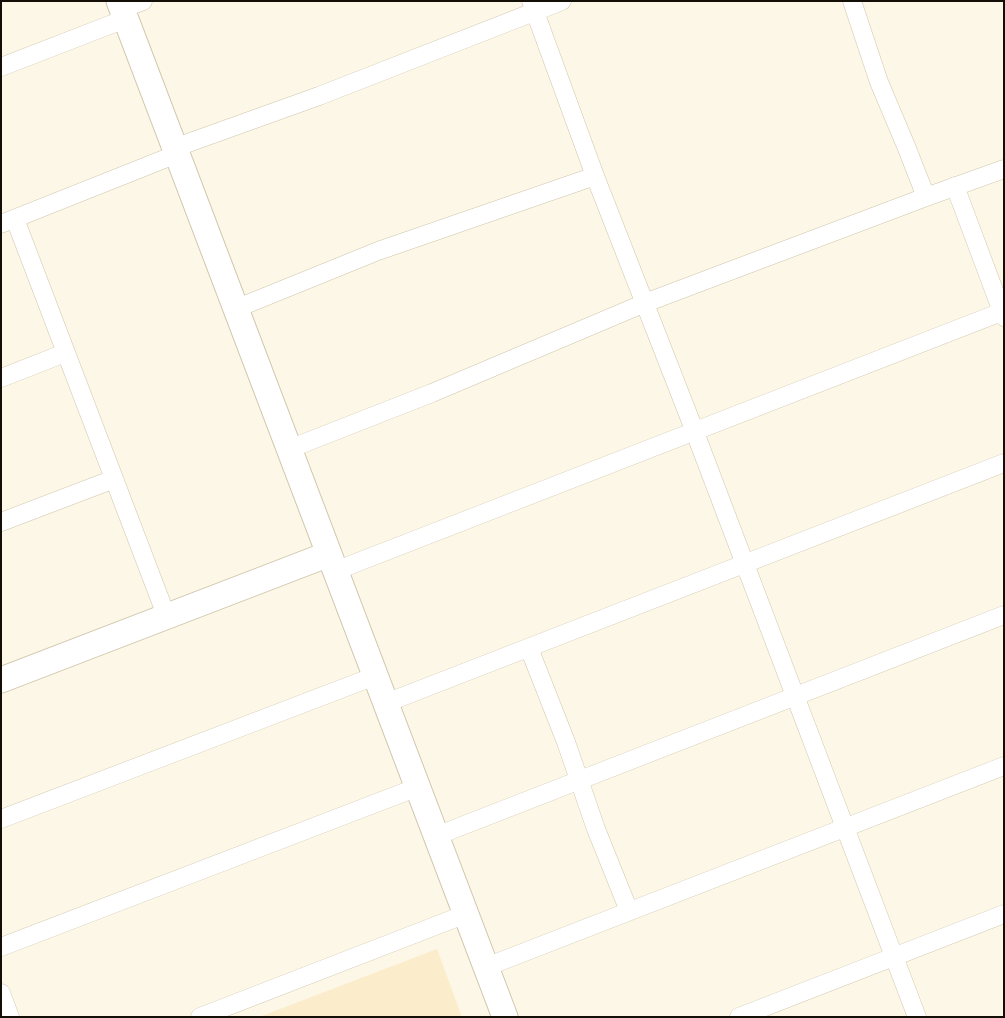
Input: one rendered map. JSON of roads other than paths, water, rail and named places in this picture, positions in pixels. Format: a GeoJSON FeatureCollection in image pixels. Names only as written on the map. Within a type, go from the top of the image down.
{"type":"FeatureCollection","features":[{"type":"Feature","properties":{"kind":"street"},"geometry":{"type":"LineString","coordinates":[[166,615],[65,353],[8,222],[175,151],[319,96],[533,7],[562,1]]}},
{"type":"Feature","properties":{"kind":"street"},"geometry":{"type":"LineString","coordinates":[[852,1],[879,82],[926,197]]}},
{"type":"Feature","properties":{"kind":"street"},"geometry":{"type":"LineString","coordinates":[[533,7],[595,176],[917,1017]]}},
{"type":"Feature","properties":{"kind":"street"},"geometry":{"type":"LineString","coordinates":[[1,66],[127,8],[175,151],[505,1017]]}},
{"type":"Feature","properties":{"kind":"street"},"geometry":{"type":"LineString","coordinates":[[289,449],[432,393],[645,303],[1004,169]]}},
{"type":"Feature","properties":{"kind":"street"},"geometry":{"type":"LineString","coordinates":[[236,309],[378,251],[595,176]]}},
{"type":"Feature","properties":{"kind":"street"},"geometry":{"type":"LineString","coordinates":[[1,680],[166,615],[332,562],[694,431],[1003,313],[955,186]]}},
{"type":"Feature","properties":{"kind":"street"},"geometry":{"type":"LineString","coordinates":[[1,378],[65,353]]}},
{"type":"Feature","properties":{"kind":"street"},"geometry":{"type":"LineString","coordinates":[[386,703],[1004,463]]}},
{"type":"Feature","properties":{"kind":"street"},"geometry":{"type":"LineString","coordinates":[[1,522],[114,479]]}},
{"type":"Feature","properties":{"kind":"street"},"geometry":{"type":"LineString","coordinates":[[436,836],[1004,615]]}},
{"type":"Feature","properties":{"kind":"street"},"geometry":{"type":"LineString","coordinates":[[529,648],[629,912]]}},
{"type":"Feature","properties":{"kind":"street"},"geometry":{"type":"LineString","coordinates":[[1,818],[376,676]]}},
{"type":"Feature","properties":{"kind":"street"},"geometry":{"type":"LineString","coordinates":[[486,967],[1004,766]]}},
{"type":"Feature","properties":{"kind":"street"},"geometry":{"type":"LineString","coordinates":[[1,947],[418,786]]}},
{"type":"Feature","properties":{"kind":"street"},"geometry":{"type":"LineString","coordinates":[[200,1017],[466,914]]}},
{"type":"Feature","properties":{"kind":"street"},"geometry":{"type":"LineString","coordinates":[[739,1017],[1004,914]]}},
{"type":"Feature","properties":{"kind":"street"},"geometry":{"type":"LineString","coordinates":[[1,994],[10,1017]]}}]}
